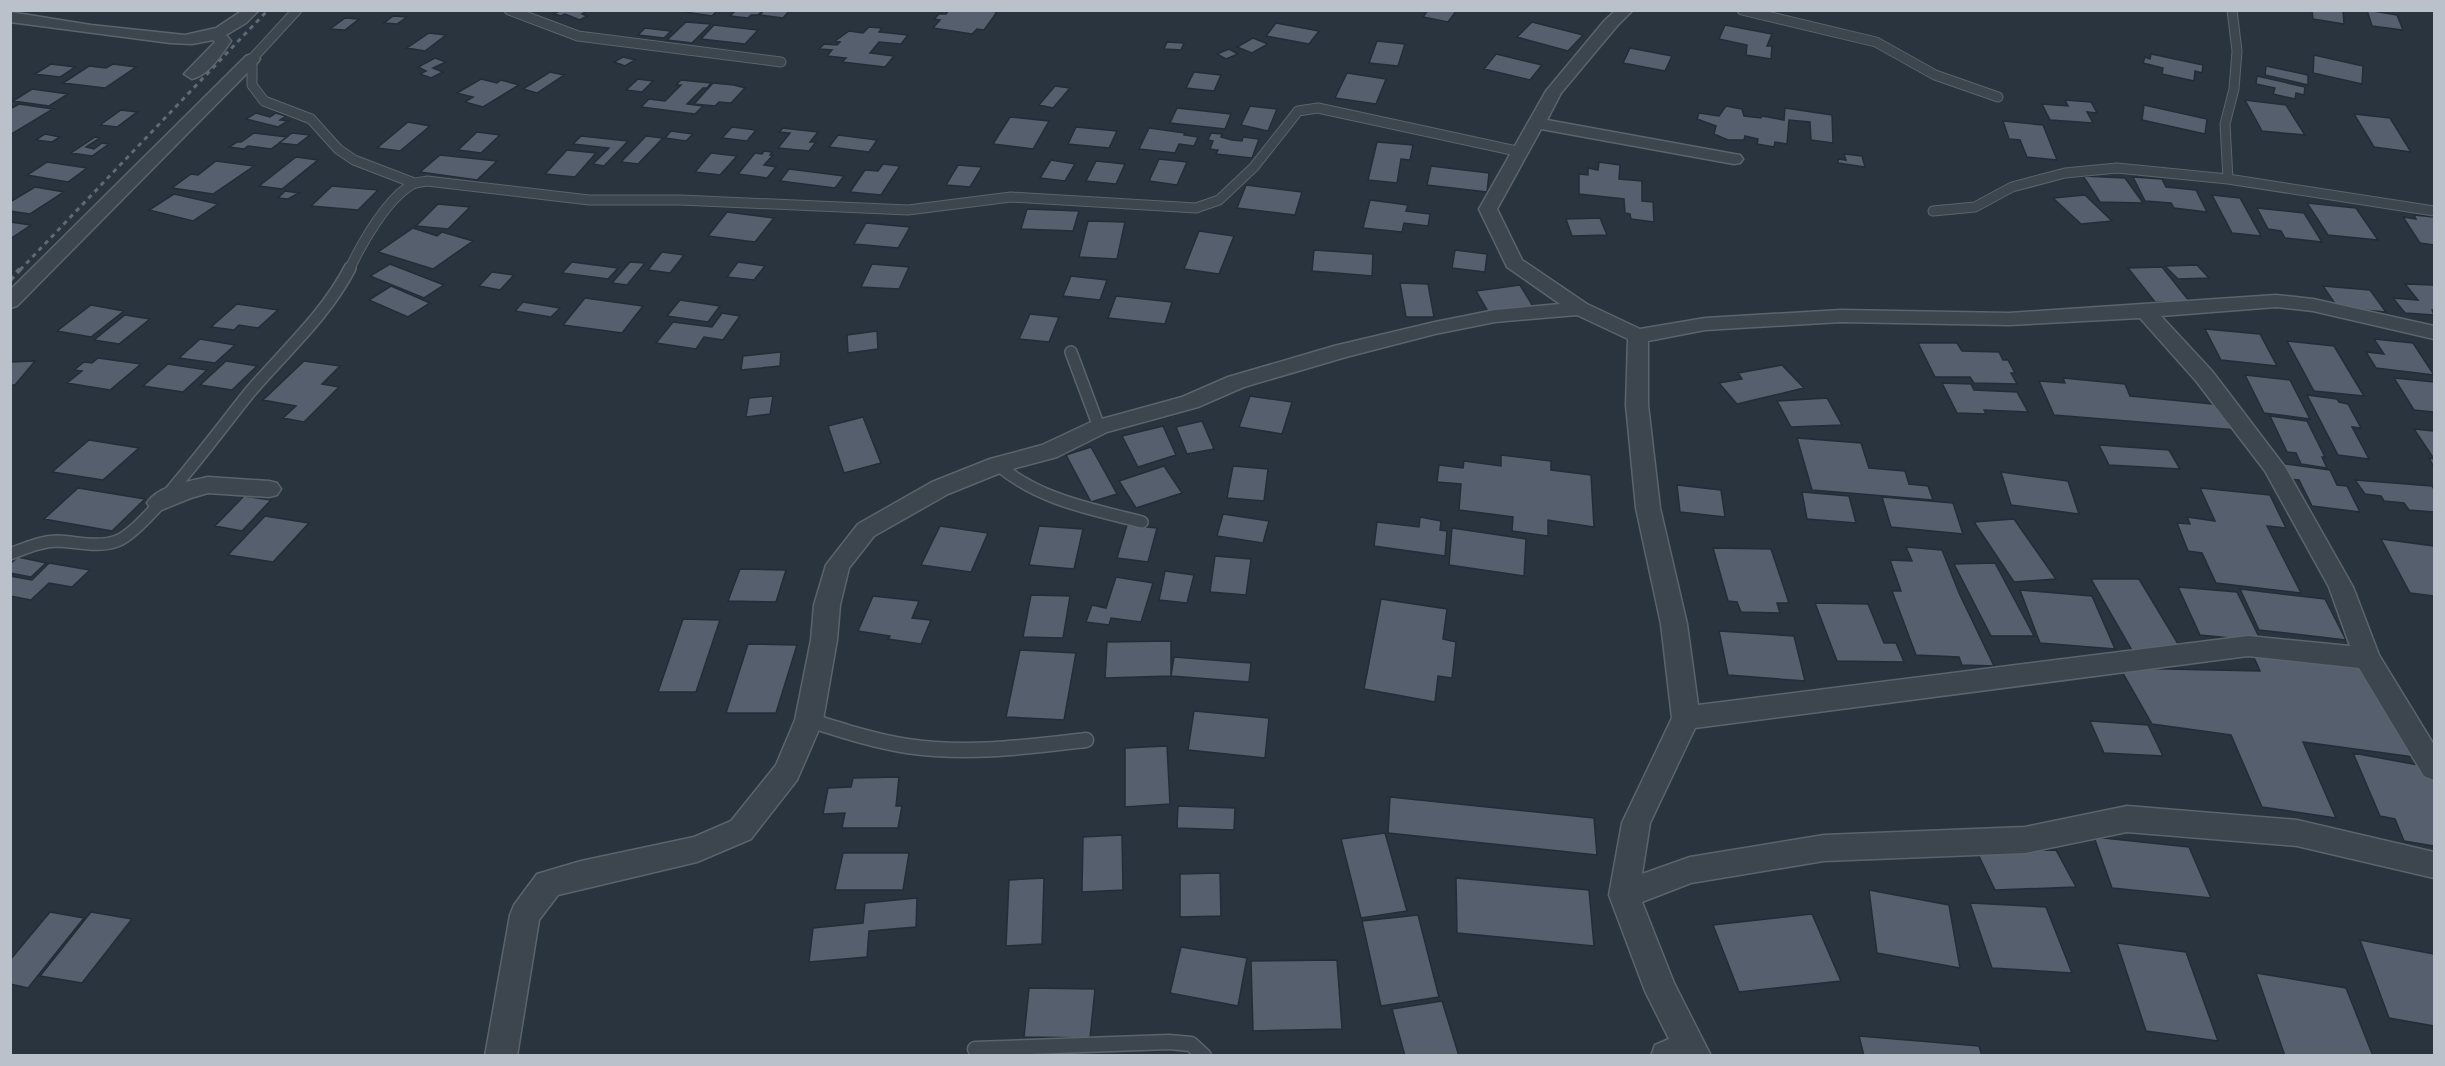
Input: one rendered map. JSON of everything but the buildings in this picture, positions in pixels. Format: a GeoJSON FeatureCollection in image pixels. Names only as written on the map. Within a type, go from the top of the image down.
{"type":"FeatureCollection","features":[{"type":"Feature","properties":{"kind":"street"},"geometry":{"type":"LineString","coordinates":[[10,17],[171,39],[197,39],[216,34],[239,23],[252,10]]}},
{"type":"Feature","properties":{"kind":"street"},"geometry":{"type":"LineString","coordinates":[[1626,10],[1611,23],[1554,91],[1488,209],[1514,263],[1580,308],[1638,336],[1705,324],[1841,316],[2009,319],[2276,301],[2313,305],[2434,332]]}},
{"type":"Feature","properties":{"kind":"street"},"geometry":{"type":"LineString","coordinates":[[192,74],[213,55],[223,41],[216,34]]}},
{"type":"Feature","properties":{"kind":"street"},"geometry":{"type":"LineString","coordinates":[[10,302],[252,59]]}},
{"type":"Feature","properties":{"kind":"street"},"geometry":{"type":"LineString","coordinates":[[1537,123],[1734,159]]}},
{"type":"Feature","properties":{"kind":"street"},"geometry":{"type":"LineString","coordinates":[[10,281],[44,267]]}},
{"type":"Feature","properties":{"kind":"street"},"geometry":{"type":"LineString","coordinates":[[501,1056],[525,915],[549,884],[581,874],[697,849],[741,830],[787,772],[810,720],[824,639],[827,605],[838,565],[866,530],[940,488],[998,465],[1049,451],[1099,428],[1190,402],[1236,382],[1386,340],[1468,321],[1580,308]]}},
{"type":"Feature","properties":{"kind":"street"},"geometry":{"type":"LineString","coordinates":[[2145,311],[2204,376],[2274,467],[2341,587],[2367,658],[2434,768]]}},
{"type":"Feature","properties":{"kind":"street"},"geometry":{"type":"LineString","coordinates":[[1638,336],[1637,405],[1648,508],[1674,624],[1686,718],[1636,823],[1624,895],[1684,1053]]}},
{"type":"Feature","properties":{"kind":"street"},"geometry":{"type":"LineString","coordinates":[[159,503],[183,490],[208,485],[269,489]]}},
{"type":"Feature","properties":{"kind":"street"},"geometry":{"type":"LineString","coordinates":[[1686,718],[2248,646],[2367,658]]}},
{"type":"Feature","properties":{"kind":"street"},"geometry":{"type":"LineString","coordinates":[[1624,895],[1690,870],[1824,848],[2025,840],[2127,819],[2297,832],[2434,865]]}},
{"type":"Feature","properties":{"kind":"lane"},"geometry":{"type":"LineString","coordinates":[[297,10],[252,59],[252,85],[264,101],[311,119],[338,149],[354,160],[414,183],[427,181],[470,185],[588,200],[680,200],[908,210],[1011,197],[1196,208],[1219,200],[1245,175],[1298,111],[1318,108],[1521,152]]}},
{"type":"Feature","properties":{"kind":"lane"},"geometry":{"type":"LineString","coordinates":[[509,10],[578,36],[781,62]]}},
{"type":"Feature","properties":{"kind":"lane"},"geometry":{"type":"LineString","coordinates":[[1742,10],[1876,42],[1935,75],[1998,97]]}},
{"type":"Feature","properties":{"kind":"lane"},"geometry":{"type":"LineString","coordinates":[[2228,179],[2225,124],[2234,89],[2237,51],[2232,10]]}},
{"type":"Feature","properties":{"kind":"lane"},"geometry":{"type":"LineString","coordinates":[[1933,211],[1975,207],[2012,187],[2065,173],[2117,168],[2228,179],[2434,211]]}},
{"type":"Feature","properties":{"kind":"lane"},"geometry":{"type":"LineString","coordinates":[[10,554],[34,544],[56,541],[96,545],[118,541],[159,503],[252,390],[300,337],[343,282],[363,243],[381,218],[393,202],[414,183]]}},
{"type":"Feature","properties":{"kind":"lane"},"geometry":{"type":"LineString","coordinates":[[1071,352],[1099,428]]}},
{"type":"Feature","properties":{"kind":"lane"},"geometry":{"type":"LineString","coordinates":[[998,465],[1012,478],[1029,488],[1142,522]]}},
{"type":"Feature","properties":{"kind":"lane"},"geometry":{"type":"LineString","coordinates":[[810,720],[863,737],[920,748],[1013,749],[1086,740]]}},
{"type":"Feature","properties":{"kind":"lane"},"geometry":{"type":"LineString","coordinates":[[975,1049],[1169,1042],[1191,1044],[1204,1056]]}},
{"type":"Feature","properties":{"kind":"railway"},"geometry":{"type":"LineString","coordinates":[[20,270],[268,10]]}},
{"type":"Feature","properties":{"kind":"railway"},"geometry":{"type":"LineString","coordinates":[[10,280],[21,268]]}}]}
